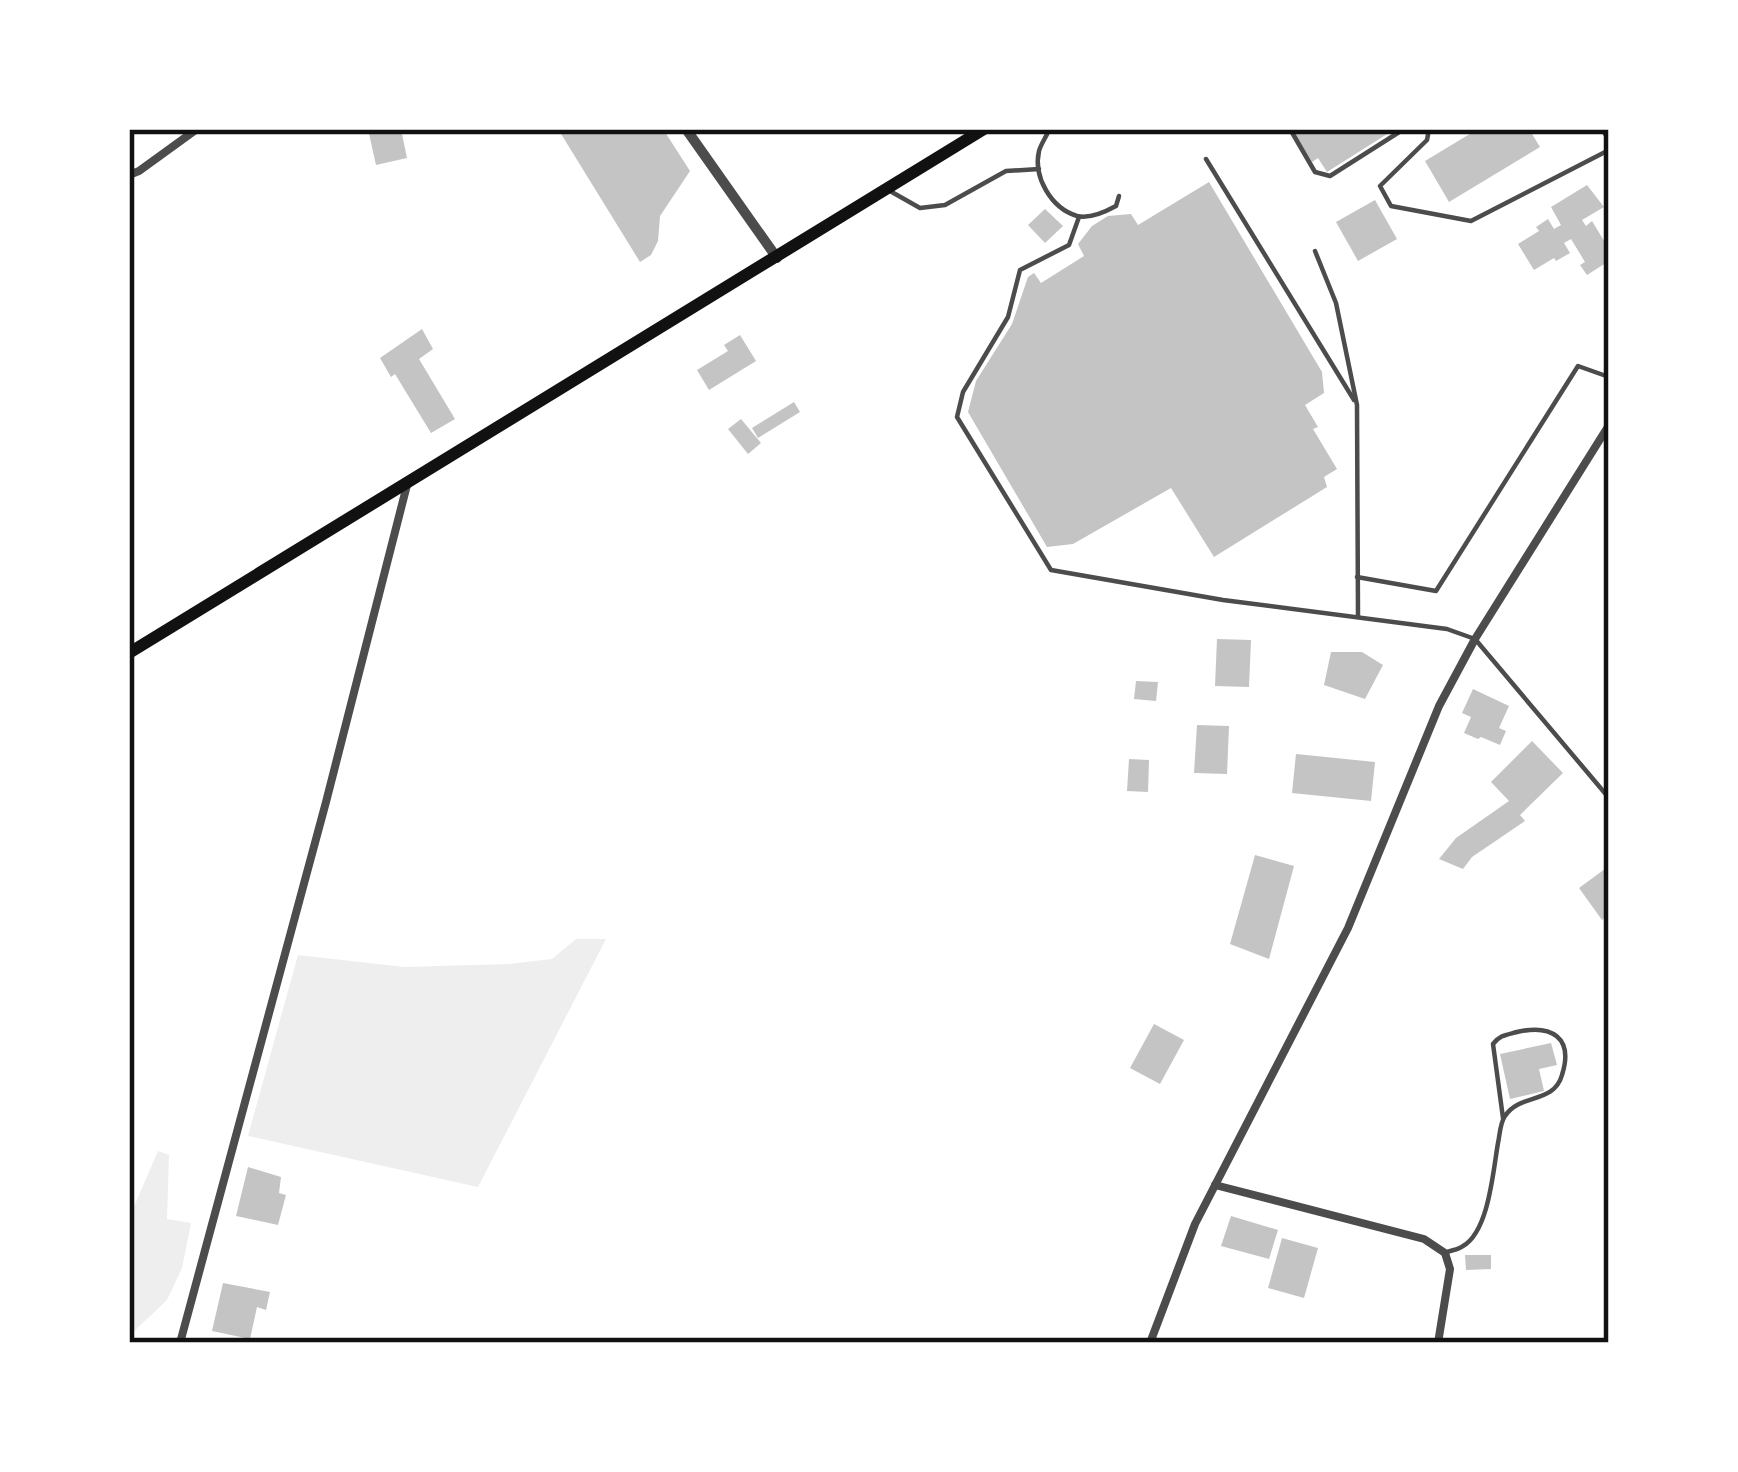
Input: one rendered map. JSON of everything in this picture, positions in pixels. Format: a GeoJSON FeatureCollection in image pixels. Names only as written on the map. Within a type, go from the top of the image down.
{"type":"FeatureCollection","features":[{"type":"Feature","properties":{"kind":"main road"},"geometry":{"type":"LineString","coordinates":[[129,653],[984,129]]}},
{"type":"Feature","properties":{"kind":"street"},"geometry":{"type":"LineString","coordinates":[[129,175],[197,129]]}},
{"type":"Feature","properties":{"kind":"street"},"geometry":{"type":"LineString","coordinates":[[686,129],[777,258]]}},
{"type":"Feature","properties":{"kind":"street"},"geometry":{"type":"LineString","coordinates":[[1604,129],[1609,137]]}},
{"type":"Feature","properties":{"kind":"street"},"geometry":{"type":"LineString","coordinates":[[1150,1343],[1195,1224],[1348,928],[1438,706],[1609,425]]}},
{"type":"Feature","properties":{"kind":"street"},"geometry":{"type":"LineString","coordinates":[[180,1343],[407,483]]}},
{"type":"Feature","properties":{"kind":"street"},"geometry":{"type":"LineString","coordinates":[[1215,1185],[1424,1239],[1445,1252],[1450,1269],[1438,1343]]}},
{"type":"Feature","properties":{"kind":"lane"},"geometry":{"type":"LineString","coordinates":[[1060,129],[1047,131],[1038,154],[1045,191],[1079,217],[1116,206],[1118,196]]}},
{"type":"Feature","properties":{"kind":"lane"},"geometry":{"type":"LineString","coordinates":[[1290,129],[1315,172],[1330,176],[1404,129]]}},
{"type":"Feature","properties":{"kind":"lane"},"geometry":{"type":"LineString","coordinates":[[1429,129],[1426,140],[1380,186],[1391,206],[1472,221],[1609,150]]}},
{"type":"Feature","properties":{"kind":"lane"},"geometry":{"type":"LineString","coordinates":[[1207,159],[1357,405]]}},
{"type":"Feature","properties":{"kind":"lane"},"geometry":{"type":"LineString","coordinates":[[887,189],[920,208],[945,205],[1006,171],[1039,169]]}},
{"type":"Feature","properties":{"kind":"lane"},"geometry":{"type":"LineString","coordinates":[[1079,217],[1069,245],[1020,270],[1008,316],[963,392],[957,417],[1051,570],[1223,600],[1447,629],[1475,639],[1609,798]]}},
{"type":"Feature","properties":{"kind":"lane"},"geometry":{"type":"LineString","coordinates":[[1316,250],[1336,303],[1357,405],[1358,617]]}},
{"type":"Feature","properties":{"kind":"lane"},"geometry":{"type":"LineString","coordinates":[[1358,577],[1436,591],[1578,366],[1609,377]]}},
{"type":"Feature","properties":{"kind":"lane"},"geometry":{"type":"LineString","coordinates":[[1445,1252],[1464,1246],[1477,1232],[1485,1210],[1503,1118],[1493,1045],[1499,1037],[1519,1031],[1551,1031],[1563,1048],[1558,1087],[1520,1101],[1503,1118]]}},
{"type":"Feature","properties":{"kind":"shaded area"},"geometry":{"type":"Polygon","coordinates":[[[576,939],[606,939],[478,1187],[248,1136],[298,955],[404,967],[509,964],[552,959],[576,939]]]}},
{"type":"Feature","properties":{"kind":"shaded area"},"geometry":{"type":"Polygon","coordinates":[[[158,1151],[169,1155],[167,1219],[191,1223],[182,1268],[167,1300],[129,1336],[129,1210],[158,1151]]]}},
{"type":"Feature","properties":{"kind":"building"},"geometry":{"type":"Polygon","coordinates":[[[368,129],[401,129],[407,158],[376,165],[368,129]]]}},
{"type":"Feature","properties":{"kind":"building"},"geometry":{"type":"Polygon","coordinates":[[[558,129],[663,129],[690,171],[660,216],[658,241],[651,255],[640,262],[558,129]]]}},
{"type":"Feature","properties":{"kind":"building"},"geometry":{"type":"Polygon","coordinates":[[[1294,129],[1395,129],[1327,172],[1318,158],[1312,162],[1294,129]]]}},
{"type":"Feature","properties":{"kind":"building"},"geometry":{"type":"Polygon","coordinates":[[[1478,129],[1529,129],[1540,147],[1449,202],[1425,161],[1478,129]]]}},
{"type":"Feature","properties":{"kind":"building"},"geometry":{"type":"Polygon","coordinates":[[[1209,182],[1322,372],[1324,393],[1305,405],[1337,469],[1324,477],[1327,487],[1214,557],[1171,488],[1073,544],[1047,547],[968,412],[976,381],[1012,324],[1028,277],[1034,273],[1041,283],[1084,256],[1078,244],[1092,226],[1108,216],[1131,214],[1138,225],[1209,182]]]}},
{"type":"Feature","properties":{"kind":"building"},"geometry":{"type":"Polygon","coordinates":[[[1587,185],[1604,207],[1582,220],[1586,226],[1592,221],[1609,249],[1609,261],[1587,275],[1571,239],[1564,243],[1570,253],[1534,270],[1518,244],[1548,219],[1554,229],[1561,225],[1551,207],[1587,185]]]}},
{"type":"Feature","properties":{"kind":"building"},"geometry":{"type":"Polygon","coordinates":[[[1375,200],[1397,239],[1358,261],[1336,222],[1375,200]]]}},
{"type":"Feature","properties":{"kind":"building"},"geometry":{"type":"Polygon","coordinates":[[[1045,209],[1063,226],[1045,243],[1028,225],[1045,209]]]}},
{"type":"Feature","properties":{"kind":"building"},"geometry":{"type":"Polygon","coordinates":[[[422,329],[433,349],[419,359],[455,419],[431,433],[380,358],[422,329]]]}},
{"type":"Feature","properties":{"kind":"building"},"geometry":{"type":"Polygon","coordinates":[[[740,335],[756,361],[709,390],[697,370],[728,351],[724,345],[740,335]]]}},
{"type":"Feature","properties":{"kind":"building"},"geometry":{"type":"Polygon","coordinates":[[[794,402],[800,412],[758,438],[752,428],[794,402]]]}},
{"type":"Feature","properties":{"kind":"building"},"geometry":{"type":"Polygon","coordinates":[[[741,419],[761,443],[748,454],[728,429],[741,419]]]}},
{"type":"Feature","properties":{"kind":"building"},"geometry":{"type":"Polygon","coordinates":[[[1217,639],[1251,640],[1249,687],[1215,686],[1217,639]]]}},
{"type":"Feature","properties":{"kind":"building"},"geometry":{"type":"Polygon","coordinates":[[[1331,652],[1362,652],[1383,665],[1365,699],[1324,685],[1331,652]]]}},
{"type":"Feature","properties":{"kind":"building"},"geometry":{"type":"Polygon","coordinates":[[[1136,681],[1158,682],[1156,701],[1134,699],[1136,681]]]}},
{"type":"Feature","properties":{"kind":"building"},"geometry":{"type":"Polygon","coordinates":[[[1473,689],[1509,706],[1499,728],[1506,731],[1500,745],[1464,733],[1471,717],[1462,713],[1473,689]]]}},
{"type":"Feature","properties":{"kind":"building"},"geometry":{"type":"Polygon","coordinates":[[[1197,725],[1229,726],[1227,774],[1194,773],[1197,725]]]}},
{"type":"Feature","properties":{"kind":"building"},"geometry":{"type":"Polygon","coordinates":[[[1532,741],[1563,773],[1520,815],[1525,821],[1472,857],[1463,869],[1439,859],[1456,838],[1509,801],[1491,782],[1532,741]]]}},
{"type":"Feature","properties":{"kind":"building"},"geometry":{"type":"Polygon","coordinates":[[[1296,754],[1375,762],[1371,801],[1292,793],[1296,754]]]}},
{"type":"Feature","properties":{"kind":"building"},"geometry":{"type":"Polygon","coordinates":[[[1129,759],[1149,760],[1148,792],[1127,791],[1129,759]]]}},
{"type":"Feature","properties":{"kind":"building"},"geometry":{"type":"Polygon","coordinates":[[[1255,855],[1294,866],[1269,959],[1230,944],[1255,855]]]}},
{"type":"Feature","properties":{"kind":"building"},"geometry":{"type":"Polygon","coordinates":[[[1609,866],[1609,914],[1602,920],[1579,888],[1609,866]]]}},
{"type":"Feature","properties":{"kind":"building"},"geometry":{"type":"Polygon","coordinates":[[[1154,1024],[1184,1040],[1160,1084],[1130,1068],[1154,1024]]]}},
{"type":"Feature","properties":{"kind":"building"},"geometry":{"type":"Polygon","coordinates":[[[1551,1043],[1557,1065],[1539,1069],[1544,1091],[1510,1099],[1500,1054],[1551,1043]]]}},
{"type":"Feature","properties":{"kind":"building"},"geometry":{"type":"Polygon","coordinates":[[[248,1167],[281,1177],[279,1193],[286,1195],[278,1225],[236,1216],[248,1167]]]}},
{"type":"Feature","properties":{"kind":"building"},"geometry":{"type":"Polygon","coordinates":[[[1231,1216],[1278,1230],[1269,1259],[1221,1246],[1231,1216]]]}},
{"type":"Feature","properties":{"kind":"building"},"geometry":{"type":"Polygon","coordinates":[[[1282,1238],[1318,1248],[1304,1298],[1268,1288],[1282,1238]]]}},
{"type":"Feature","properties":{"kind":"building"},"geometry":{"type":"Polygon","coordinates":[[[1465,1255],[1491,1255],[1491,1269],[1466,1270],[1465,1255]]]}},
{"type":"Feature","properties":{"kind":"building"},"geometry":{"type":"Polygon","coordinates":[[[223,1283],[270,1292],[266,1310],[257,1307],[250,1339],[212,1331],[223,1283]]]}}]}
